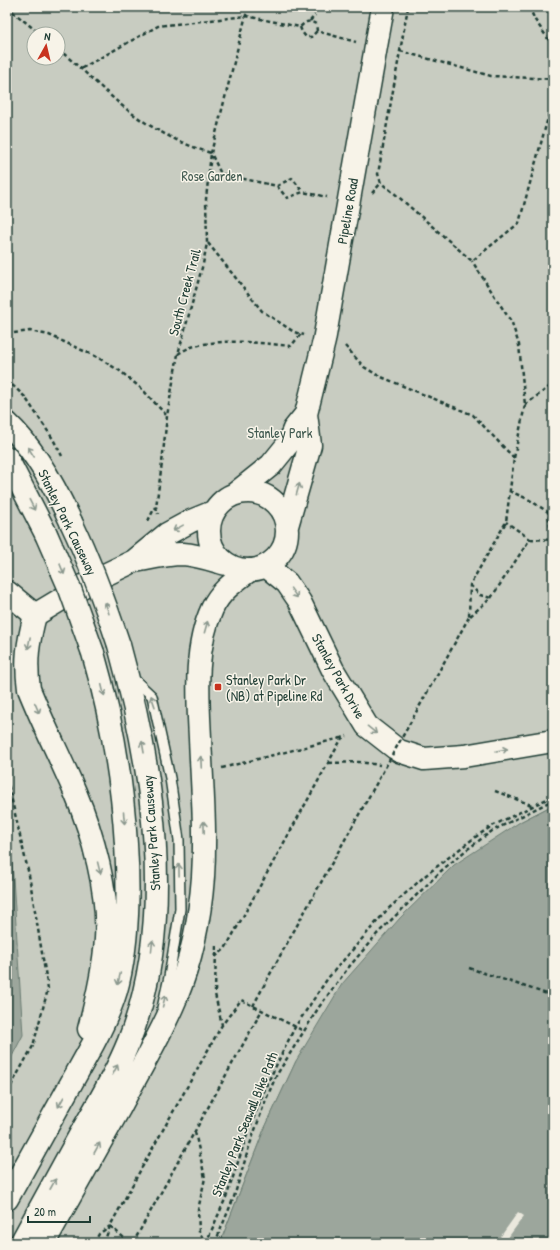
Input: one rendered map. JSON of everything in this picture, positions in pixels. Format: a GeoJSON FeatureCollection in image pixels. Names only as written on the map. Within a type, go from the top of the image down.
{"type":"FeatureCollection","features":[{"type":"Feature","properties":{"kind":"main road","name":"Pipeline Road"},"geometry":{"type":"LineString","coordinates":[[287,526],[310,444],[306,414],[324,341],[383,7]]}},
{"type":"Feature","properties":{"kind":"main road","name":"Pipeline Road"},"geometry":{"type":"LineString","coordinates":[[236,493],[271,465],[288,444],[294,429],[306,414]]}},
{"type":"Feature","properties":{"kind":"main road","name":"Stanley Park Causeway"},"geometry":{"type":"LineString","coordinates":[[7,424],[29,448],[56,493],[80,541],[102,593],[119,645],[140,727],[154,839],[155,921],[148,976],[137,1017],[123,1056],[21,1243]]}},
{"type":"Feature","properties":{"kind":"main road","name":"Stanley Park Causeway"},"geometry":{"type":"LineString","coordinates":[[7,458],[46,534],[70,589],[92,652],[107,707],[121,788],[127,856],[127,912],[123,955],[114,996],[99,1032],[7,1199]]}},
{"type":"Feature","properties":{"kind":"main road"},"geometry":{"type":"LineString","coordinates":[[44,1243],[158,1036],[176,997],[187,962],[200,904],[204,852],[198,706],[199,665],[202,642],[212,609],[219,596],[238,579],[278,557],[283,550],[287,538],[287,526],[282,511],[274,501],[262,494],[249,491],[236,493],[223,500],[213,512],[210,520],[209,537],[214,552],[226,564]]}},
{"type":"Feature","properties":{"kind":"main road"},"geometry":{"type":"LineString","coordinates":[[35,615],[53,606],[90,582],[134,561],[167,534],[191,521],[213,512]]}},
{"type":"Feature","properties":{"kind":"main road"},"geometry":{"type":"LineString","coordinates":[[134,561],[182,554],[194,555],[226,564],[234,568],[258,568]]}},
{"type":"Feature","properties":{"kind":"main road","name":"Stanley Park Drive"},"geometry":{"type":"LineString","coordinates":[[258,568],[287,583],[300,602],[333,670],[366,726],[399,751],[424,759],[464,756],[553,741]]}},
{"type":"Feature","properties":{"kind":"main road"},"geometry":{"type":"LineString","coordinates":[[7,592],[35,615]]}},
{"type":"Feature","properties":{"kind":"main road"},"geometry":{"type":"LineString","coordinates":[[35,615],[28,646],[26,671],[29,689],[82,810],[100,875],[106,912],[104,962],[99,990],[80,1068]]}},
{"type":"Feature","properties":{"kind":"lane"},"geometry":{"type":"LineString","coordinates":[[127,674],[152,696],[170,778],[179,840],[180,909],[165,994],[154,1035],[143,1064]]}},
{"type":"Feature","properties":{"kind":"path"},"geometry":{"type":"LineString","coordinates":[[7,7],[30,26]]}},
{"type":"Feature","properties":{"kind":"path","name":"South Creek Trail"},"geometry":{"type":"LineString","coordinates":[[160,518],[156,507],[167,416],[178,354],[203,264],[207,243],[206,199],[211,153],[248,7]]}},
{"type":"Feature","properties":{"kind":"path"},"geometry":{"type":"LineString","coordinates":[[408,7],[378,174],[381,183],[394,192],[472,261],[512,324],[519,345],[526,405],[514,458],[506,522],[470,585],[469,617]]}},
{"type":"Feature","properties":{"kind":"path"},"geometry":{"type":"LineString","coordinates":[[529,7],[535,20],[553,46]]}},
{"type":"Feature","properties":{"kind":"path"},"geometry":{"type":"LineString","coordinates":[[300,27],[305,22],[310,21],[315,15]]}},
{"type":"Feature","properties":{"kind":"path"},"geometry":{"type":"LineString","coordinates":[[81,68],[158,26],[246,16],[300,27]]}},
{"type":"Feature","properties":{"kind":"path"},"geometry":{"type":"LineString","coordinates":[[300,27],[306,37],[312,37],[317,31],[316,24],[310,21]]}},
{"type":"Feature","properties":{"kind":"path"},"geometry":{"type":"LineString","coordinates":[[317,31],[360,42]]}},
{"type":"Feature","properties":{"kind":"path"},"geometry":{"type":"LineString","coordinates":[[396,51],[491,76],[553,79]]}},
{"type":"Feature","properties":{"kind":"path"},"geometry":{"type":"LineString","coordinates":[[66,56],[120,104],[153,127],[190,147],[211,153],[221,174],[277,186],[287,198],[303,192],[331,197]]}},
{"type":"Feature","properties":{"kind":"path"},"geometry":{"type":"LineString","coordinates":[[472,261],[519,223],[549,114],[553,108]]}},
{"type":"Feature","properties":{"kind":"path"},"geometry":{"type":"LineString","coordinates":[[277,186],[292,178],[303,192]]}},
{"type":"Feature","properties":{"kind":"path"},"geometry":{"type":"LineString","coordinates":[[371,195],[381,183]]}},
{"type":"Feature","properties":{"kind":"path"},"geometry":{"type":"LineString","coordinates":[[207,243],[262,311],[294,332],[308,336]]}},
{"type":"Feature","properties":{"kind":"path"},"geometry":{"type":"LineString","coordinates":[[7,334],[40,332],[97,357],[120,371],[142,389],[167,416]]}},
{"type":"Feature","properties":{"kind":"path"},"geometry":{"type":"LineString","coordinates":[[178,354],[194,346],[223,342],[250,342],[291,346],[301,334]]}},
{"type":"Feature","properties":{"kind":"path"},"geometry":{"type":"LineString","coordinates":[[343,345],[349,349],[364,366],[378,376],[473,416],[514,458]]}},
{"type":"Feature","properties":{"kind":"path"},"geometry":{"type":"LineString","coordinates":[[526,405],[553,384]]}},
{"type":"Feature","properties":{"kind":"path"},"geometry":{"type":"LineString","coordinates":[[506,522],[530,539],[553,540],[548,512],[528,499],[509,491]]}},
{"type":"Feature","properties":{"kind":"path"},"geometry":{"type":"LineString","coordinates":[[253,1006],[469,617],[491,598],[530,539]]}},
{"type":"Feature","properties":{"kind":"path"},"geometry":{"type":"LineString","coordinates":[[470,585],[480,595],[491,598]]}},
{"type":"Feature","properties":{"kind":"path"},"geometry":{"type":"LineString","coordinates":[[220,768],[342,738],[366,726]]}},
{"type":"Feature","properties":{"kind":"path"},"geometry":{"type":"LineString","coordinates":[[215,957],[225,949],[342,738]]}},
{"type":"Feature","properties":{"kind":"path"},"geometry":{"type":"LineString","coordinates":[[7,779],[29,875],[48,989],[33,1046],[7,1093]]}},
{"type":"Feature","properties":{"kind":"path"},"geometry":{"type":"LineString","coordinates":[[495,791],[538,808]]}},
{"type":"Feature","properties":{"kind":"path","name":"Stanley Park Seawall Bike Path"},"geometry":{"type":"LineString","coordinates":[[206,1243],[227,1195],[248,1132],[267,1084],[295,1027],[328,978],[387,910],[426,875],[492,826],[553,796]]}},
{"type":"Feature","properties":{"kind":"path"},"geometry":{"type":"LineString","coordinates":[[215,1243],[234,1197],[249,1147],[276,1076],[319,1007],[376,934],[441,871],[465,850],[492,831],[553,800]]}},
{"type":"Feature","properties":{"kind":"path"},"geometry":{"type":"LineString","coordinates":[[216,943],[216,994],[222,1025]]}},
{"type":"Feature","properties":{"kind":"path"},"geometry":{"type":"LineString","coordinates":[[469,968],[553,996]]}},
{"type":"Feature","properties":{"kind":"path"},"geometry":{"type":"LineString","coordinates":[[104,1243],[110,1226],[222,1025],[241,1000],[304,1031]]}},
{"type":"Feature","properties":{"kind":"path"},"geometry":{"type":"LineString","coordinates":[[110,1226],[131,1243],[195,1132],[262,1010]]}},
{"type":"Feature","properties":{"kind":"path"},"geometry":{"type":"LineString","coordinates":[[195,1132],[205,1178],[198,1210],[199,1232],[206,1243]]}},
{"type":"Feature","properties":{"kind":"path"},"geometry":{"type":"LineString","coordinates":[[94,1243],[99,1234],[110,1226]]}},
{"type":"Feature","properties":{"kind":"green space","name":"Stanley Park"},"geometry":{"type":"Polygon","coordinates":[[[7,7],[553,7],[553,805],[520,822],[296,1061],[263,1132],[220,1243],[7,1243],[7,7]]]}},
{"type":"Feature","properties":{"kind":"shaded area"},"geometry":{"type":"Polygon","coordinates":[[[553,805],[553,1243],[220,1243],[263,1132],[296,1061],[342,984],[400,918],[454,865],[520,822],[553,805]]]}},
{"type":"Feature","properties":{"kind":"shaded area"},"geometry":{"type":"Polygon","coordinates":[[[7,834],[12,862],[23,1035],[7,1066],[7,834]]]}},
{"type":"Feature","properties":{"kind":"pier"},"geometry":{"type":"Polygon","coordinates":[[[518,1212],[524,1216],[504,1243],[496,1243],[518,1212]]]}},
{"type":"Feature","properties":{"kind":"place","name":"Stanley Park Dr (NB) at Pipeline Rd"},"geometry":{"type":"Point","coordinates":[218,687]}},
{"type":"Feature","properties":{"kind":"park label","name":"Rose Garden"},"geometry":{"type":"Point","coordinates":[212,175]}}]}
